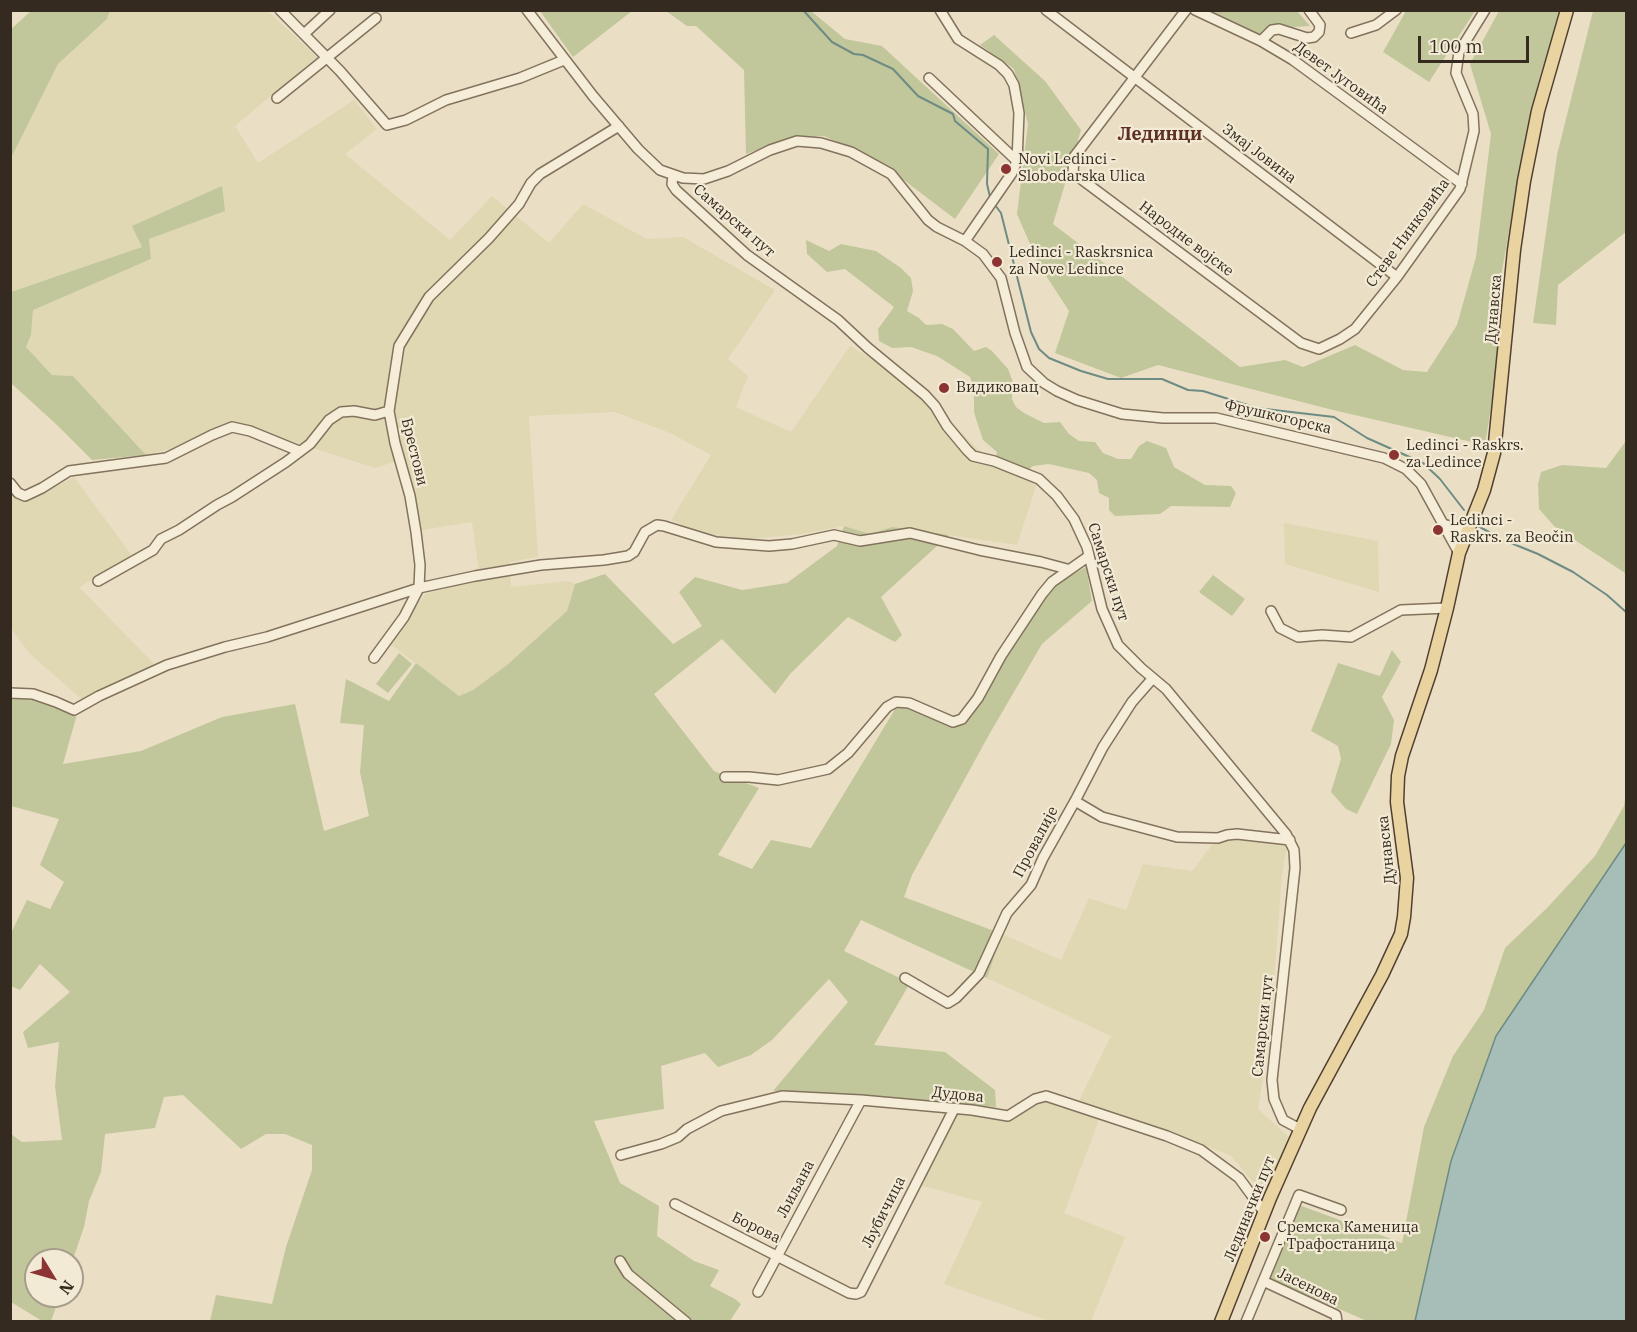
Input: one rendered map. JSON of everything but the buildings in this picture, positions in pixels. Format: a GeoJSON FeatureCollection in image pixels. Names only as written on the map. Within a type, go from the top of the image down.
{"type":"FeatureCollection","features":[{"type":"Feature","properties":{"kind":"main road","name":"Дунавска"},"geometry":{"type":"LineString","coordinates":[[1310,1108],[1382,975],[1401,934],[1407,878],[1397,802],[1398,776],[1402,756],[1431,670],[1459,553],[1484,490],[1494,453],[1514,250],[1524,181],[1538,111],[1567,10]]}},
{"type":"Feature","properties":{"kind":"main road","name":"Лединачки пут"},"geometry":{"type":"LineString","coordinates":[[1221,1322],[1264,1212],[1310,1108]]}},
{"type":"Feature","properties":{"kind":"street"},"geometry":{"type":"LineString","coordinates":[[280,10],[387,125],[406,120],[446,100],[520,78],[564,60]]}},
{"type":"Feature","properties":{"kind":"street"},"geometry":{"type":"LineString","coordinates":[[304,34],[330,10]]}},
{"type":"Feature","properties":{"kind":"street","name":"Фрушкогорска"},"geometry":{"type":"LineString","coordinates":[[527,10],[564,60],[656,166],[674,176],[705,179],[716,177],[770,150],[798,141],[821,143],[851,152],[891,174],[928,220],[983,254],[1001,278],[1027,367],[1044,383],[1077,400],[1122,414],[1163,418],[1216,418],[1384,458],[1406,469],[1421,483],[1459,553]]}},
{"type":"Feature","properties":{"kind":"street"},"geometry":{"type":"LineString","coordinates":[[940,10],[958,39],[999,65],[1008,74],[1014,85],[1019,113],[1017,161],[1012,173],[965,241]]}},
{"type":"Feature","properties":{"kind":"street","name":"Змај Јовина"},"geometry":{"type":"LineString","coordinates":[[1046,10],[1397,277]]}},
{"type":"Feature","properties":{"kind":"street"},"geometry":{"type":"LineString","coordinates":[[1135,78],[1186,10]]}},
{"type":"Feature","properties":{"kind":"street","name":"Девет Југовића"},"geometry":{"type":"LineString","coordinates":[[1195,10],[1261,41],[1293,60],[1462,184]]}},
{"type":"Feature","properties":{"kind":"street"},"geometry":{"type":"LineString","coordinates":[[1261,41],[1272,30],[1279,28],[1307,38],[1314,38],[1320,26],[1309,10]]}},
{"type":"Feature","properties":{"kind":"street"},"geometry":{"type":"LineString","coordinates":[[1351,33],[1376,25],[1396,10]]}},
{"type":"Feature","properties":{"kind":"street","name":"Стеве Нинковића"},"geometry":{"type":"LineString","coordinates":[[1319,349],[1355,329],[1397,277],[1462,184],[1474,131],[1473,114],[1455,73],[1459,52],[1485,10]]}},
{"type":"Feature","properties":{"kind":"street"},"geometry":{"type":"LineString","coordinates":[[277,98],[376,18]]}},
{"type":"Feature","properties":{"kind":"street"},"geometry":{"type":"LineString","coordinates":[[929,78],[1017,161]]}},
{"type":"Feature","properties":{"kind":"street","name":"Народне војске"},"geometry":{"type":"LineString","coordinates":[[1135,78],[1074,157],[1073,173],[1301,343],[1319,349]]}},
{"type":"Feature","properties":{"kind":"street","name":"Брестови"},"geometry":{"type":"LineString","coordinates":[[374,658],[404,617],[419,588],[420,565],[410,496],[395,443],[389,411],[399,346],[429,297],[513,211],[531,183],[540,174],[619,126]]}},
{"type":"Feature","properties":{"kind":"street","name":"Самарски пут"},"geometry":{"type":"LineString","coordinates":[[674,176],[672,184],[676,190],[747,255],[838,320],[925,395],[935,405],[959,442],[973,456],[994,461],[1039,479],[1057,496],[1074,519],[1089,556],[1102,609],[1114,638],[1128,657],[1166,690],[1197,724],[1290,840],[1294,850],[1294,868],[1272,1080],[1274,1099],[1283,1120],[1300,1129]]}},
{"type":"Feature","properties":{"kind":"street"},"geometry":{"type":"LineString","coordinates":[[98,580],[153,550],[161,539],[240,492],[300,451],[310,444],[329,420],[341,412],[354,411],[375,415],[389,411]]}},
{"type":"Feature","properties":{"kind":"street"},"geometry":{"type":"LineString","coordinates":[[10,483],[18,494],[25,496],[69,471],[166,458],[232,427],[250,431],[300,451]]}},
{"type":"Feature","properties":{"kind":"street"},"geometry":{"type":"LineString","coordinates":[[1443,524],[1467,531]]}},
{"type":"Feature","properties":{"kind":"street"},"geometry":{"type":"LineString","coordinates":[[10,693],[33,694],[74,710],[167,665],[267,637],[419,588],[474,576],[628,556],[634,552],[645,532],[657,525],[716,542],[769,546],[792,544],[834,535],[860,541],[910,533],[1041,562],[1067,570]]}},
{"type":"Feature","properties":{"kind":"street"},"geometry":{"type":"LineString","coordinates":[[725,777],[778,780],[828,770],[848,753],[887,707],[896,702],[909,703],[953,722],[959,721],[974,704],[1001,656],[1042,594],[1052,582],[1089,556]]}},
{"type":"Feature","properties":{"kind":"street"},"geometry":{"type":"LineString","coordinates":[[1271,611],[1280,628],[1298,637],[1322,635],[1350,637],[1401,610],[1447,608]]}},
{"type":"Feature","properties":{"kind":"street","name":"Провалије"},"geometry":{"type":"LineString","coordinates":[[905,978],[948,1003],[979,974],[1007,913],[1031,885],[1043,858],[1103,747],[1132,702],[1153,678]]}},
{"type":"Feature","properties":{"kind":"street"},"geometry":{"type":"LineString","coordinates":[[1075,801],[1102,817],[1177,837],[1218,838],[1237,834],[1290,840]]}},
{"type":"Feature","properties":{"kind":"street","name":"Дудова"},"geometry":{"type":"LineString","coordinates":[[621,1155],[678,1137],[721,1111],[759,1100],[795,1095],[1008,1116],[1035,1099],[1046,1096],[1167,1136],[1201,1150],[1239,1178],[1264,1212]]}},
{"type":"Feature","properties":{"kind":"street","name":"Љиљана"},"geometry":{"type":"LineString","coordinates":[[758,1292],[861,1100]]}},
{"type":"Feature","properties":{"kind":"street","name":"Љубичица"},"geometry":{"type":"LineString","coordinates":[[823,1280],[849,1293],[861,1292],[954,1109]]}},
{"type":"Feature","properties":{"kind":"street"},"geometry":{"type":"LineString","coordinates":[[1246,1322],[1299,1195],[1341,1210]]}},
{"type":"Feature","properties":{"kind":"street","name":"Борова"},"geometry":{"type":"LineString","coordinates":[[675,1204],[823,1280]]}},
{"type":"Feature","properties":{"kind":"street"},"geometry":{"type":"LineString","coordinates":[[620,1261],[628,1274],[686,1322]]}},
{"type":"Feature","properties":{"kind":"street","name":"Јасенова"},"geometry":{"type":"LineString","coordinates":[[1263,1281],[1336,1315],[1337,1322]]}},
{"type":"Feature","properties":{"kind":"shaded area"},"geometry":{"type":"Polygon","coordinates":[[[110,11],[268,11],[317,57],[235,126],[258,163],[354,100],[377,129],[345,154],[450,240],[492,196],[549,243],[583,204],[647,239],[683,237],[775,290],[728,359],[748,376],[736,407],[791,432],[850,346],[922,389],[977,449],[1037,483],[1017,545],[892,527],[870,534],[844,526],[802,534],[749,539],[701,533],[671,520],[711,455],[670,433],[615,412],[529,416],[538,557],[510,562],[511,587],[568,581],[575,584],[567,611],[507,665],[473,690],[459,696],[390,644],[425,594],[480,579],[472,522],[422,530],[403,459],[375,468],[229,421],[170,449],[146,455],[73,376],[52,375],[26,347],[31,335],[33,309],[151,259],[149,239],[224,211],[133,226],[143,247],[11,292],[10,158],[58,64],[107,19],[110,11]]]}},
{"type":"Feature","properties":{"kind":"shaded area"},"geometry":{"type":"Polygon","coordinates":[[[74,477],[133,557],[79,587],[157,667],[84,701],[30,654],[11,628],[10,484],[25,503],[74,477]]]}},
{"type":"Feature","properties":{"kind":"shaded area"},"geometry":{"type":"Polygon","coordinates":[[[1284,523],[1378,541],[1379,592],[1285,564],[1284,523]]]}},
{"type":"Feature","properties":{"kind":"shaded area"},"geometry":{"type":"Polygon","coordinates":[[[1216,840],[1288,841],[1282,874],[1270,1036],[1258,1109],[1290,1138],[1265,1196],[1230,1155],[1103,1109],[1064,1213],[1125,1237],[1091,1321],[1052,1322],[944,1284],[982,1202],[919,1185],[956,1115],[1014,1117],[1044,1101],[1074,1111],[1111,1036],[987,978],[1002,934],[1061,960],[1089,898],[1126,910],[1143,864],[1192,871],[1216,840]]]}},
{"type":"Feature","properties":{"kind":"green space"},"geometry":{"type":"Polygon","coordinates":[[[31,11],[110,11],[107,19],[58,64],[11,158],[11,29],[31,11]]]}},
{"type":"Feature","properties":{"kind":"green space"},"geometry":{"type":"Polygon","coordinates":[[[540,11],[632,11],[573,57],[540,11]]]}},
{"type":"Feature","properties":{"kind":"green space"},"geometry":{"type":"Polygon","coordinates":[[[666,11],[811,11],[845,39],[882,46],[999,154],[955,219],[880,162],[824,136],[790,138],[746,154],[744,70],[696,26],[687,26],[666,11]]]}},
{"type":"Feature","properties":{"kind":"green space"},"geometry":{"type":"Polygon","coordinates":[[[1204,11],[1297,11],[1310,26],[1279,28],[1262,37],[1204,11]]]}},
{"type":"Feature","properties":{"kind":"green space"},"geometry":{"type":"Polygon","coordinates":[[[1406,11],[1475,11],[1429,82],[1383,52],[1406,11]]]}},
{"type":"Feature","properties":{"kind":"green space"},"geometry":{"type":"Polygon","coordinates":[[[1499,11],[1563,11],[1540,76],[1523,151],[1498,294],[1497,368],[1485,445],[1333,410],[1158,365],[1121,378],[1055,353],[1069,311],[1039,265],[1017,214],[1028,124],[1014,69],[980,45],[994,35],[1045,81],[1081,130],[1053,224],[1240,367],[1285,360],[1303,367],[1355,345],[1403,370],[1427,372],[1457,325],[1476,257],[1491,134],[1470,64],[1499,11]]]}},
{"type":"Feature","properties":{"kind":"green space"},"geometry":{"type":"Polygon","coordinates":[[[1593,11],[1626,11],[1626,232],[1558,285],[1556,325],[1533,323],[1557,155],[1593,11]]]}},
{"type":"Feature","properties":{"kind":"green space"},"geometry":{"type":"Polygon","coordinates":[[[222,186],[225,211],[149,239],[151,259],[33,310],[31,335],[26,347],[52,375],[73,376],[146,455],[92,460],[11,383],[11,292],[142,247],[132,226],[222,186]]]}},
{"type":"Feature","properties":{"kind":"green space"},"geometry":{"type":"Polygon","coordinates":[[[806,240],[829,251],[841,244],[876,251],[901,268],[911,278],[913,291],[907,311],[926,325],[942,324],[953,329],[974,351],[986,347],[992,351],[1008,369],[1013,382],[1012,399],[1016,407],[1024,413],[1044,423],[1060,422],[1069,434],[1079,441],[1095,442],[1103,453],[1118,459],[1131,459],[1139,446],[1147,441],[1166,448],[1174,467],[1205,485],[1231,486],[1236,493],[1230,507],[1171,506],[1160,514],[1115,516],[1109,510],[1109,498],[1099,493],[1097,480],[1089,473],[1049,464],[1033,466],[1027,471],[996,457],[997,452],[983,440],[978,425],[974,412],[974,388],[970,377],[937,356],[911,347],[892,348],[879,341],[878,329],[894,307],[845,269],[827,272],[807,254],[806,240]]]}},
{"type":"Feature","properties":{"kind":"green space"},"geometry":{"type":"Polygon","coordinates":[[[1626,441],[1625,573],[1555,527],[1539,509],[1538,484],[1541,472],[1562,465],[1606,468],[1626,441]]]}},
{"type":"Feature","properties":{"kind":"green space"},"geometry":{"type":"Polygon","coordinates":[[[844,526],[870,534],[892,527],[949,535],[881,597],[902,635],[895,642],[848,617],[790,674],[775,694],[722,639],[654,694],[714,771],[759,788],[718,855],[752,869],[771,840],[811,848],[897,706],[955,720],[977,701],[1052,586],[1086,567],[1092,601],[1042,644],[912,875],[904,897],[1002,934],[987,978],[861,920],[844,951],[910,983],[874,1045],[945,1052],[995,1090],[996,1107],[872,1096],[773,1091],[848,1002],[829,979],[772,1040],[751,1055],[718,1067],[705,1053],[661,1066],[664,1109],[594,1121],[620,1183],[659,1206],[657,1236],[694,1261],[719,1270],[710,1286],[741,1304],[730,1321],[210,1321],[216,1295],[272,1304],[286,1247],[312,1170],[312,1145],[285,1134],[266,1134],[241,1149],[183,1095],[164,1097],[155,1128],[105,1134],[101,1172],[89,1201],[77,1248],[24,1248],[24,1308],[56,1308],[51,1321],[42,1321],[11,1302],[11,1134],[22,1142],[62,1140],[55,1086],[59,1042],[28,1048],[23,1032],[70,992],[40,964],[20,990],[11,986],[10,935],[27,900],[50,909],[64,882],[40,865],[59,819],[11,806],[11,696],[31,697],[77,714],[63,764],[141,751],[222,717],[295,704],[324,831],[369,816],[360,772],[364,725],[340,723],[346,679],[389,701],[416,663],[459,696],[473,690],[507,665],[567,611],[575,584],[605,574],[673,644],[702,626],[679,592],[695,577],[742,590],[787,583],[837,546],[844,526]]]}},
{"type":"Feature","properties":{"kind":"green space"},"geometry":{"type":"Polygon","coordinates":[[[1213,575],[1245,599],[1232,616],[1199,592],[1213,575]]]}},
{"type":"Feature","properties":{"kind":"green space"},"geometry":{"type":"Polygon","coordinates":[[[1392,650],[1401,662],[1382,697],[1394,720],[1391,744],[1357,814],[1346,809],[1331,792],[1341,759],[1338,746],[1311,731],[1338,663],[1380,676],[1392,650]]]}},
{"type":"Feature","properties":{"kind":"green space"},"geometry":{"type":"Polygon","coordinates":[[[399,653],[412,664],[388,693],[376,684],[399,653]]]}},
{"type":"Feature","properties":{"kind":"green space"},"geometry":{"type":"Polygon","coordinates":[[[1626,791],[1626,843],[1496,1037],[1451,1161],[1415,1321],[1367,1321],[1261,1275],[1291,1202],[1402,1243],[1424,1127],[1453,1056],[1484,1010],[1505,948],[1547,908],[1595,856],[1624,806],[1626,791]]]}},
{"type":"Feature","properties":{"kind":"water"},"geometry":{"type":"Polygon","coordinates":[[[1626,843],[1626,1321],[1415,1321],[1451,1161],[1496,1036],[1626,843]]]}},
{"type":"Feature","properties":{"kind":"waterway"},"geometry":{"type":"LineString","coordinates":[[803,10],[832,42],[854,54],[863,55],[893,69],[918,96],[953,114],[955,121],[988,149],[987,184],[990,197]]}},
{"type":"Feature","properties":{"kind":"waterway"},"geometry":{"type":"LineString","coordinates":[[995,205],[1001,213],[1031,332],[1039,349],[1049,358],[1108,379],[1162,379],[1188,390],[1203,391],[1257,408],[1334,417],[1367,438],[1423,463],[1440,479],[1464,510]]}},
{"type":"Feature","properties":{"kind":"waterway"},"geometry":{"type":"LineString","coordinates":[[1478,526],[1489,532]]}},
{"type":"Feature","properties":{"kind":"waterway"},"geometry":{"type":"LineString","coordinates":[[1506,541],[1573,572],[1607,595],[1626,612]]}},
{"type":"Feature","properties":{"kind":"place","name":"Novi Ledinci - Slobodarska Ulica"},"geometry":{"type":"Point","coordinates":[1006,169]}},
{"type":"Feature","properties":{"kind":"place","name":"Ledinci - Raskrsnica za Nove Ledince"},"geometry":{"type":"Point","coordinates":[997,262]}},
{"type":"Feature","properties":{"kind":"place","name":"Видиковац"},"geometry":{"type":"Point","coordinates":[944,388]}},
{"type":"Feature","properties":{"kind":"place","name":"Ledinci - Raskrs. za Ledince"},"geometry":{"type":"Point","coordinates":[1394,455]}},
{"type":"Feature","properties":{"kind":"place","name":"Ledinci - Raskrs. za Beočin"},"geometry":{"type":"Point","coordinates":[1438,530]}},
{"type":"Feature","properties":{"kind":"place","name":"Сремска Каменица - Трафостаница"},"geometry":{"type":"Point","coordinates":[1265,1237]}},
{"type":"Feature","properties":{"kind":"district","name":"Лединци"},"geometry":{"type":"Point","coordinates":[1160,135]}}]}
